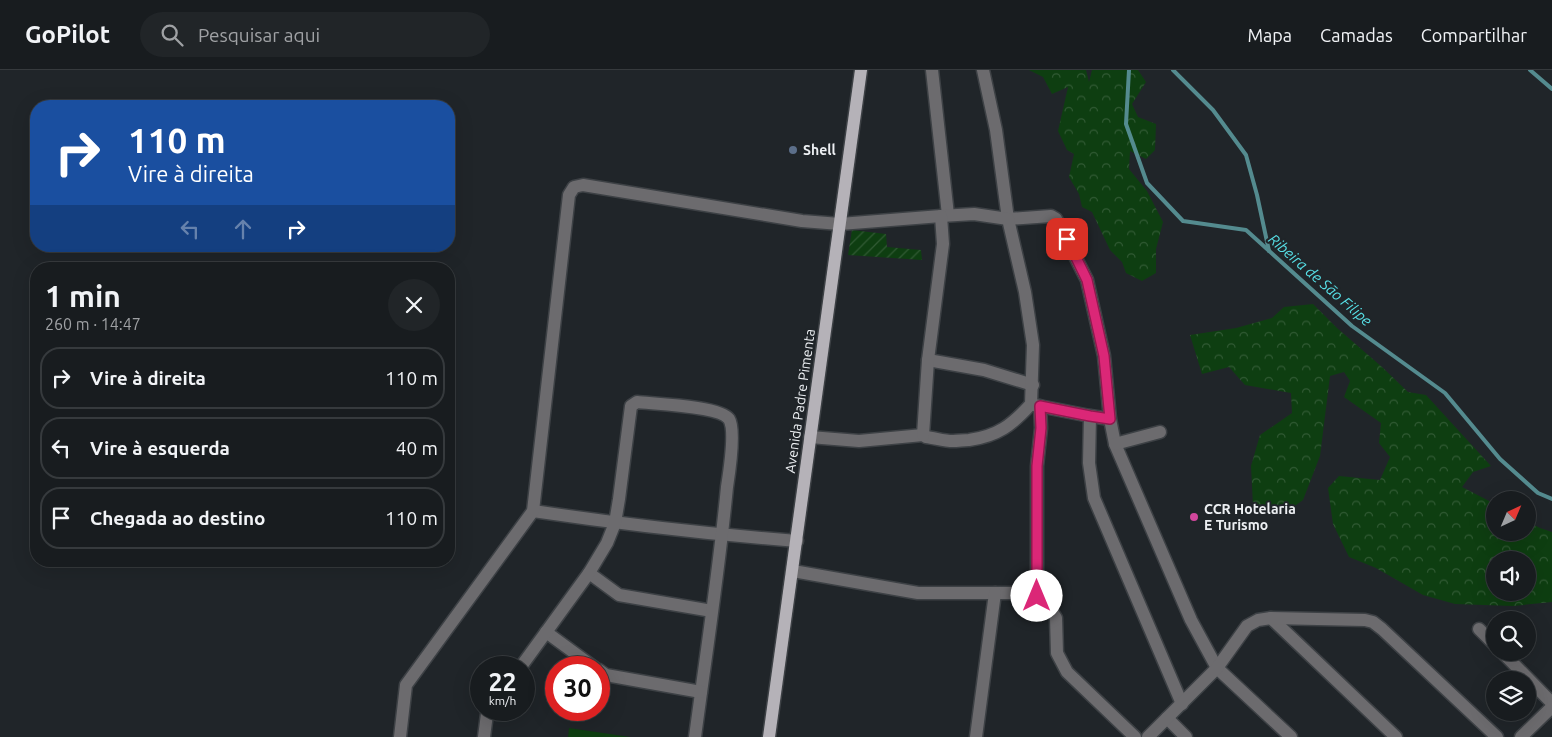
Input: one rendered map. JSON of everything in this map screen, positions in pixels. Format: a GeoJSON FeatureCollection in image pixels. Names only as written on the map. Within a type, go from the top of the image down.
{"type":"FeatureCollection","features":[{"type":"Feature","properties":{"kind":"main road","name":"Avenida Padre Pimenta"},"geometry":{"type":"LineString","coordinates":[[770,737],[861,70]]}},
{"type":"Feature","properties":{"kind":"street"},"geometry":{"type":"LineString","coordinates":[[923,435],[928,360],[943,244],[944,215],[932,70]]}},
{"type":"Feature","properties":{"kind":"street"},"geometry":{"type":"LineString","coordinates":[[983,70],[996,130],[1008,219],[1025,292],[1033,345],[1033,385],[1041,428],[1037,466],[1037,596]]}},
{"type":"Feature","properties":{"kind":"street"},"geometry":{"type":"LineString","coordinates":[[400,737],[406,685],[533,511],[569,195],[574,187],[583,185],[802,221],[840,224],[974,214],[1008,219],[1051,216],[1056,219],[1061,225],[1087,280],[1104,356],[1110,419],[1115,444],[1191,620],[1217,668],[1291,737]]}},
{"type":"Feature","properties":{"kind":"street"},"geometry":{"type":"LineString","coordinates":[[928,360],[984,370],[1033,385]]}},
{"type":"Feature","properties":{"kind":"street"},"geometry":{"type":"LineString","coordinates":[[529,656],[589,573],[607,543],[615,523],[620,498],[631,406],[637,402],[687,407],[723,414],[730,420],[731,456],[695,737]]}},
{"type":"Feature","properties":{"kind":"street"},"geometry":{"type":"LineString","coordinates":[[810,437],[859,441],[923,435],[954,441],[994,435],[1036,405],[1110,419]]}},
{"type":"Feature","properties":{"kind":"street"},"geometry":{"type":"LineString","coordinates":[[1090,416],[1088,463],[1094,498],[1182,704]]}},
{"type":"Feature","properties":{"kind":"street"},"geometry":{"type":"LineString","coordinates":[[1115,444],[1160,432]]}},
{"type":"Feature","properties":{"kind":"street"},"geometry":{"type":"LineString","coordinates":[[533,511],[615,523],[797,541]]}},
{"type":"Feature","properties":{"kind":"street"},"geometry":{"type":"LineString","coordinates":[[793,571],[918,593],[1027,593],[1037,596],[1047,604],[1056,618],[1057,653],[1067,672],[1135,737]]}},
{"type":"Feature","properties":{"kind":"street"},"geometry":{"type":"LineString","coordinates":[[589,573],[618,595],[712,611]]}},
{"type":"Feature","properties":{"kind":"street"},"geometry":{"type":"LineString","coordinates":[[976,737],[995,593]]}},
{"type":"Feature","properties":{"kind":"street"},"geometry":{"type":"LineString","coordinates":[[1271,618],[1396,737]]}},
{"type":"Feature","properties":{"kind":"street"},"geometry":{"type":"LineString","coordinates":[[1148,737],[1217,668],[1247,626],[1258,620],[1271,618],[1365,620],[1373,622],[1497,737]]}},
{"type":"Feature","properties":{"kind":"street"},"geometry":{"type":"LineString","coordinates":[[1479,628],[1486,635]]}},
{"type":"Feature","properties":{"kind":"street"},"geometry":{"type":"LineString","coordinates":[[546,632],[579,656]]}},
{"type":"Feature","properties":{"kind":"street"},"geometry":{"type":"LineString","coordinates":[[1511,661],[1552,703]]}},
{"type":"Feature","properties":{"kind":"street"},"geometry":{"type":"LineString","coordinates":[[610,676],[701,692]]}},
{"type":"Feature","properties":{"kind":"street"},"geometry":{"type":"LineString","coordinates":[[1520,737],[1552,707]]}},
{"type":"Feature","properties":{"kind":"street"},"geometry":{"type":"LineString","coordinates":[[1167,718],[1186,737]]}},
{"type":"Feature","properties":{"kind":"street"},"geometry":{"type":"LineString","coordinates":[[484,737],[486,721]]}},
{"type":"Feature","properties":{"kind":"green space"},"geometry":{"type":"Polygon","coordinates":[[[1029,70],[1086,70],[1089,82],[1092,70],[1138,70],[1146,82],[1132,104],[1138,117],[1156,124],[1155,150],[1146,159],[1130,151],[1129,169],[1147,191],[1163,222],[1156,249],[1156,273],[1142,281],[1126,273],[1122,262],[1110,250],[1092,212],[1082,207],[1079,194],[1069,177],[1074,154],[1067,150],[1058,131],[1068,87],[1052,94],[1043,77],[1029,70]]]}},
{"type":"Feature","properties":{"kind":"green space"},"geometry":{"type":"Polygon","coordinates":[[[852,230],[886,234],[887,247],[921,250],[922,260],[848,255],[852,230]]]}},
{"type":"Feature","properties":{"kind":"green space"},"geometry":{"type":"Polygon","coordinates":[[[1313,304],[1408,392],[1426,395],[1491,466],[1473,472],[1462,487],[1486,499],[1486,541],[1536,541],[1536,526],[1552,532],[1552,602],[1513,606],[1455,604],[1423,595],[1376,568],[1349,557],[1333,524],[1328,488],[1339,476],[1380,480],[1390,457],[1379,443],[1381,423],[1344,397],[1350,381],[1344,372],[1330,376],[1320,456],[1303,500],[1288,511],[1253,506],[1251,466],[1260,435],[1292,413],[1291,393],[1245,385],[1229,367],[1202,374],[1190,335],[1236,328],[1272,318],[1284,307],[1313,304]]]}},
{"type":"Feature","properties":{"kind":"green space"},"geometry":{"type":"Polygon","coordinates":[[[569,728],[630,737],[568,737],[569,728]]]}},
{"type":"Feature","properties":{"kind":"waterway","name":"Ribeira de São Filipe"},"geometry":{"type":"LineString","coordinates":[[1129,70],[1126,124],[1147,183],[1183,221],[1246,230],[1352,326],[1445,393],[1500,459],[1538,493],[1552,499]]}},
{"type":"Feature","properties":{"kind":"waterway"},"geometry":{"type":"LineString","coordinates":[[1173,70],[1213,110],[1246,155],[1269,251]]}},
{"type":"Feature","properties":{"kind":"waterway"},"geometry":{"type":"LineString","coordinates":[[1530,70],[1552,89]]}},
{"type":"Feature","properties":{"kind":"place","name":"Shell"},"geometry":{"type":"Point","coordinates":[793,150]}},
{"type":"Feature","properties":{"kind":"place","name":"CCR Hotelaria E Turismo"},"geometry":{"type":"Point","coordinates":[1194,517]}},
{"type":"Feature","properties":{"kind":"route"},"geometry":{"type":"LineString","coordinates":[[1037,596],[1037,466],[1041,428],[1040,406],[1110,419],[1104,356],[1087,280],[1067,239]]}}]}
